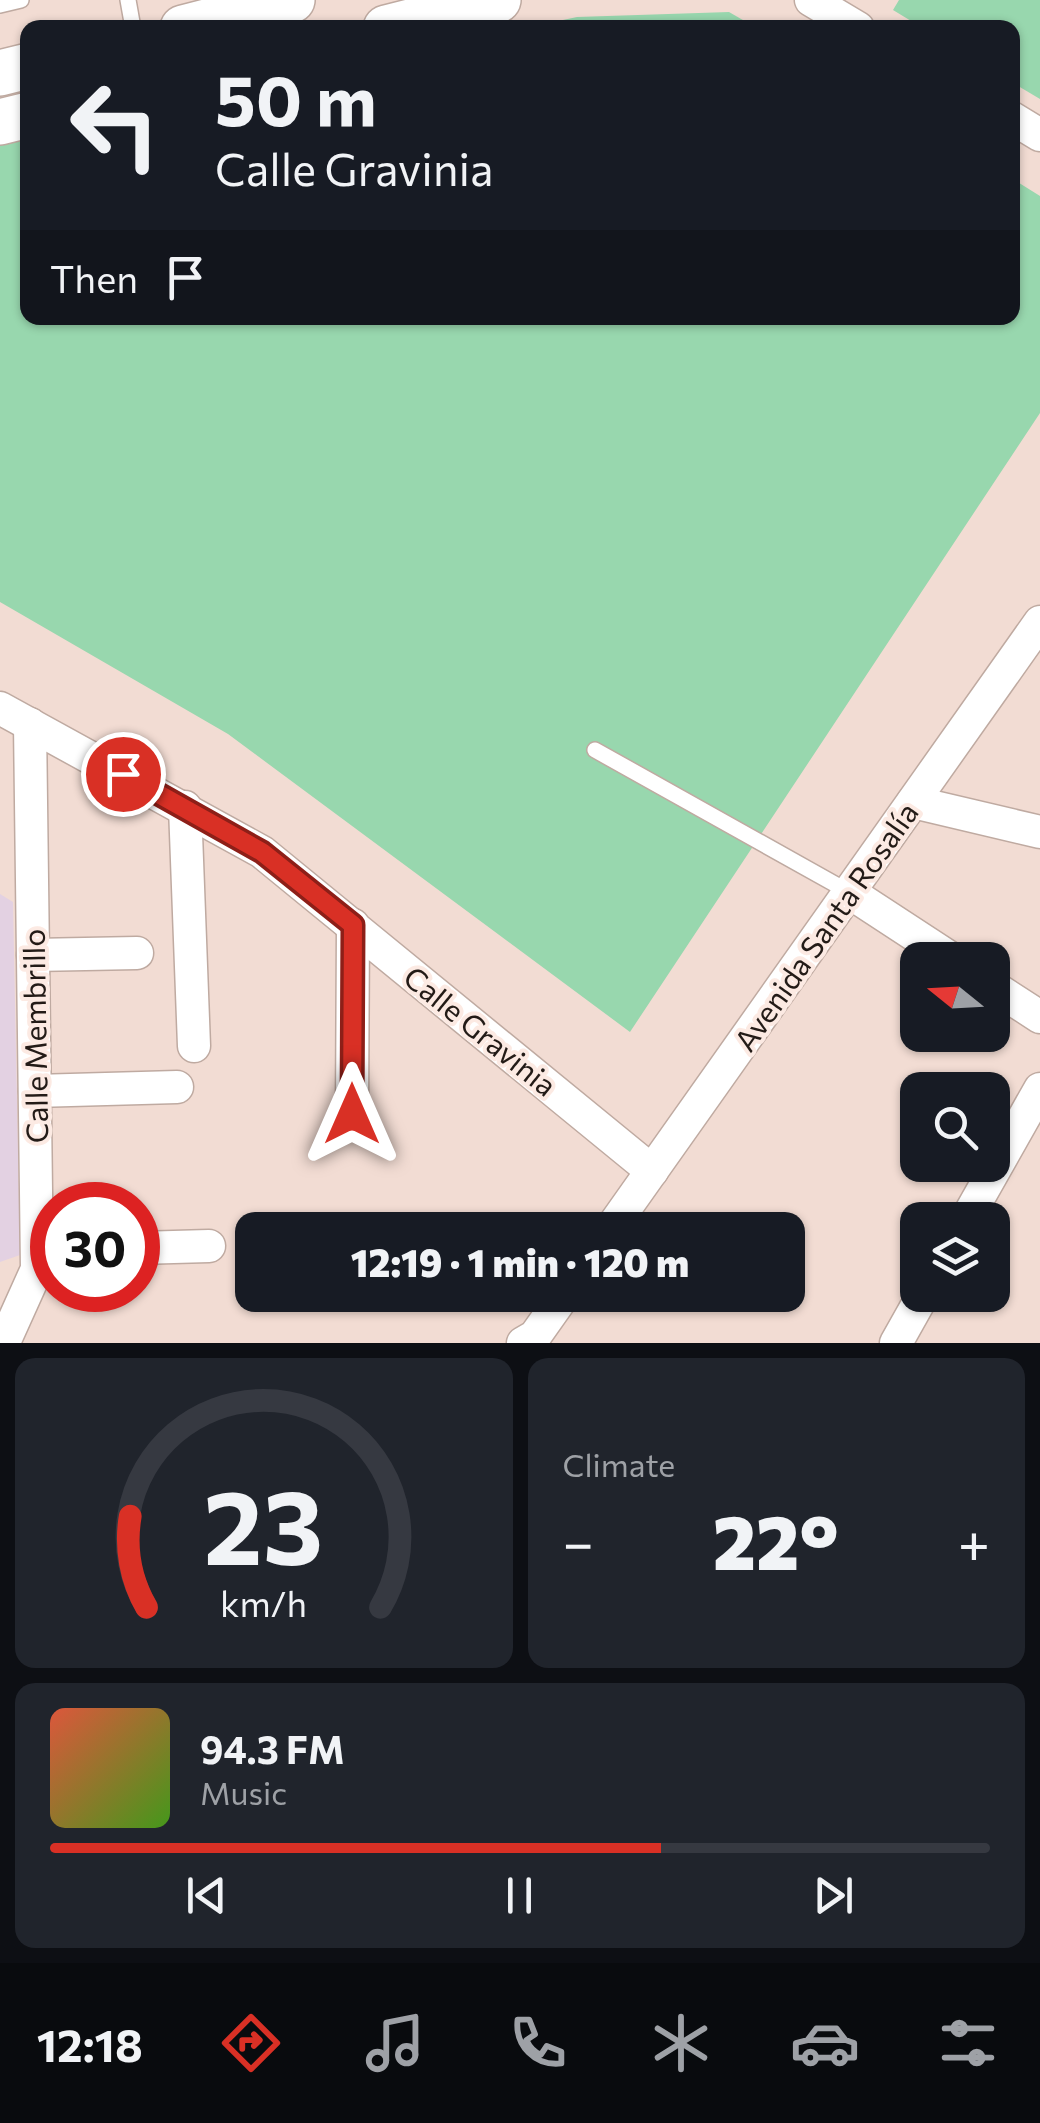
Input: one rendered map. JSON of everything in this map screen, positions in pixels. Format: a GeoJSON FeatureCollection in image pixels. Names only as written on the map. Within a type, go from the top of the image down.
{"type":"FeatureCollection","features":[{"type":"Feature","properties":{"kind":"main road"},"geometry":{"type":"LineString","coordinates":[[214,20],[292,0]]}},
{"type":"Feature","properties":{"kind":"main road"},"geometry":{"type":"LineString","coordinates":[[418,20],[498,0]]}},
{"type":"Feature","properties":{"kind":"street"},"geometry":{"type":"LineString","coordinates":[[811,0],[845,20]]}},
{"type":"Feature","properties":{"kind":"street","name":"Avenida Santa Rosalía"},"geometry":{"type":"LineString","coordinates":[[623,1212],[1040,622]]}},
{"type":"Feature","properties":{"kind":"street","name":"Calle Gravinia"},"geometry":{"type":"LineString","coordinates":[[0,708],[262,852],[652,1171]]}},
{"type":"Feature","properties":{"kind":"street","name":"Calle Membrillo"},"geometry":{"type":"LineString","coordinates":[[30,724],[34,1091],[40,1182]]}},
{"type":"Feature","properties":{"kind":"street"},"geometry":{"type":"LineString","coordinates":[[913,802],[1040,832]]}},
{"type":"Feature","properties":{"kind":"street"},"geometry":{"type":"LineString","coordinates":[[185,807],[194,1046]]}},
{"type":"Feature","properties":{"kind":"street"},"geometry":{"type":"LineString","coordinates":[[849,892],[925,942]]}},
{"type":"Feature","properties":{"kind":"street"},"geometry":{"type":"LineString","coordinates":[[352,1114],[353,925]]}},
{"type":"Feature","properties":{"kind":"street"},"geometry":{"type":"LineString","coordinates":[[33,955],[137,953]]}},
{"type":"Feature","properties":{"kind":"street"},"geometry":{"type":"LineString","coordinates":[[1010,998],[1040,1017]]}},
{"type":"Feature","properties":{"kind":"street"},"geometry":{"type":"LineString","coordinates":[[34,1091],[176,1087]]}},
{"type":"Feature","properties":{"kind":"street"},"geometry":{"type":"LineString","coordinates":[[976,1202],[1040,1088]]}},
{"type":"Feature","properties":{"kind":"street"},"geometry":{"type":"LineString","coordinates":[[160,1247],[209,1246]]}},
{"type":"Feature","properties":{"kind":"street","name":"Calle Membrillo"},"geometry":{"type":"LineString","coordinates":[[4,1340],[30,1290]]}},
{"type":"Feature","properties":{"kind":"street"},"geometry":{"type":"LineString","coordinates":[[534,1341],[553,1312]]}},
{"type":"Feature","properties":{"kind":"street"},"geometry":{"type":"LineString","coordinates":[[896,1343],[914,1312]]}},
{"type":"Feature","properties":{"kind":"lane"},"geometry":{"type":"LineString","coordinates":[[0,5],[21,0]]}},
{"type":"Feature","properties":{"kind":"lane"},"geometry":{"type":"LineString","coordinates":[[596,750],[849,892]]}},
{"type":"Feature","properties":{"kind":"shaded area"},"geometry":{"type":"Polygon","coordinates":[[[0,894],[13,902],[20,1255],[0,1262],[0,894]]]}},
{"type":"Feature","properties":{"kind":"green space"},"geometry":{"type":"Polygon","coordinates":[[[899,0],[1040,0],[1040,99],[1020,87],[1020,20],[909,20],[893,10],[899,0]]]}},
{"type":"Feature","properties":{"kind":"green space"},"geometry":{"type":"Polygon","coordinates":[[[729,12],[743,20],[563,20],[729,12]]]}},
{"type":"Feature","properties":{"kind":"green space"},"geometry":{"type":"Polygon","coordinates":[[[20,140],[20,325],[1020,325],[1020,183],[1040,196],[1040,413],[630,1032],[228,734],[0,602],[0,144],[20,140]]]}},
{"type":"Feature","properties":{"kind":"route"},"geometry":{"type":"LineString","coordinates":[[123,774],[262,852],[353,925],[352,1114]]}}]}
